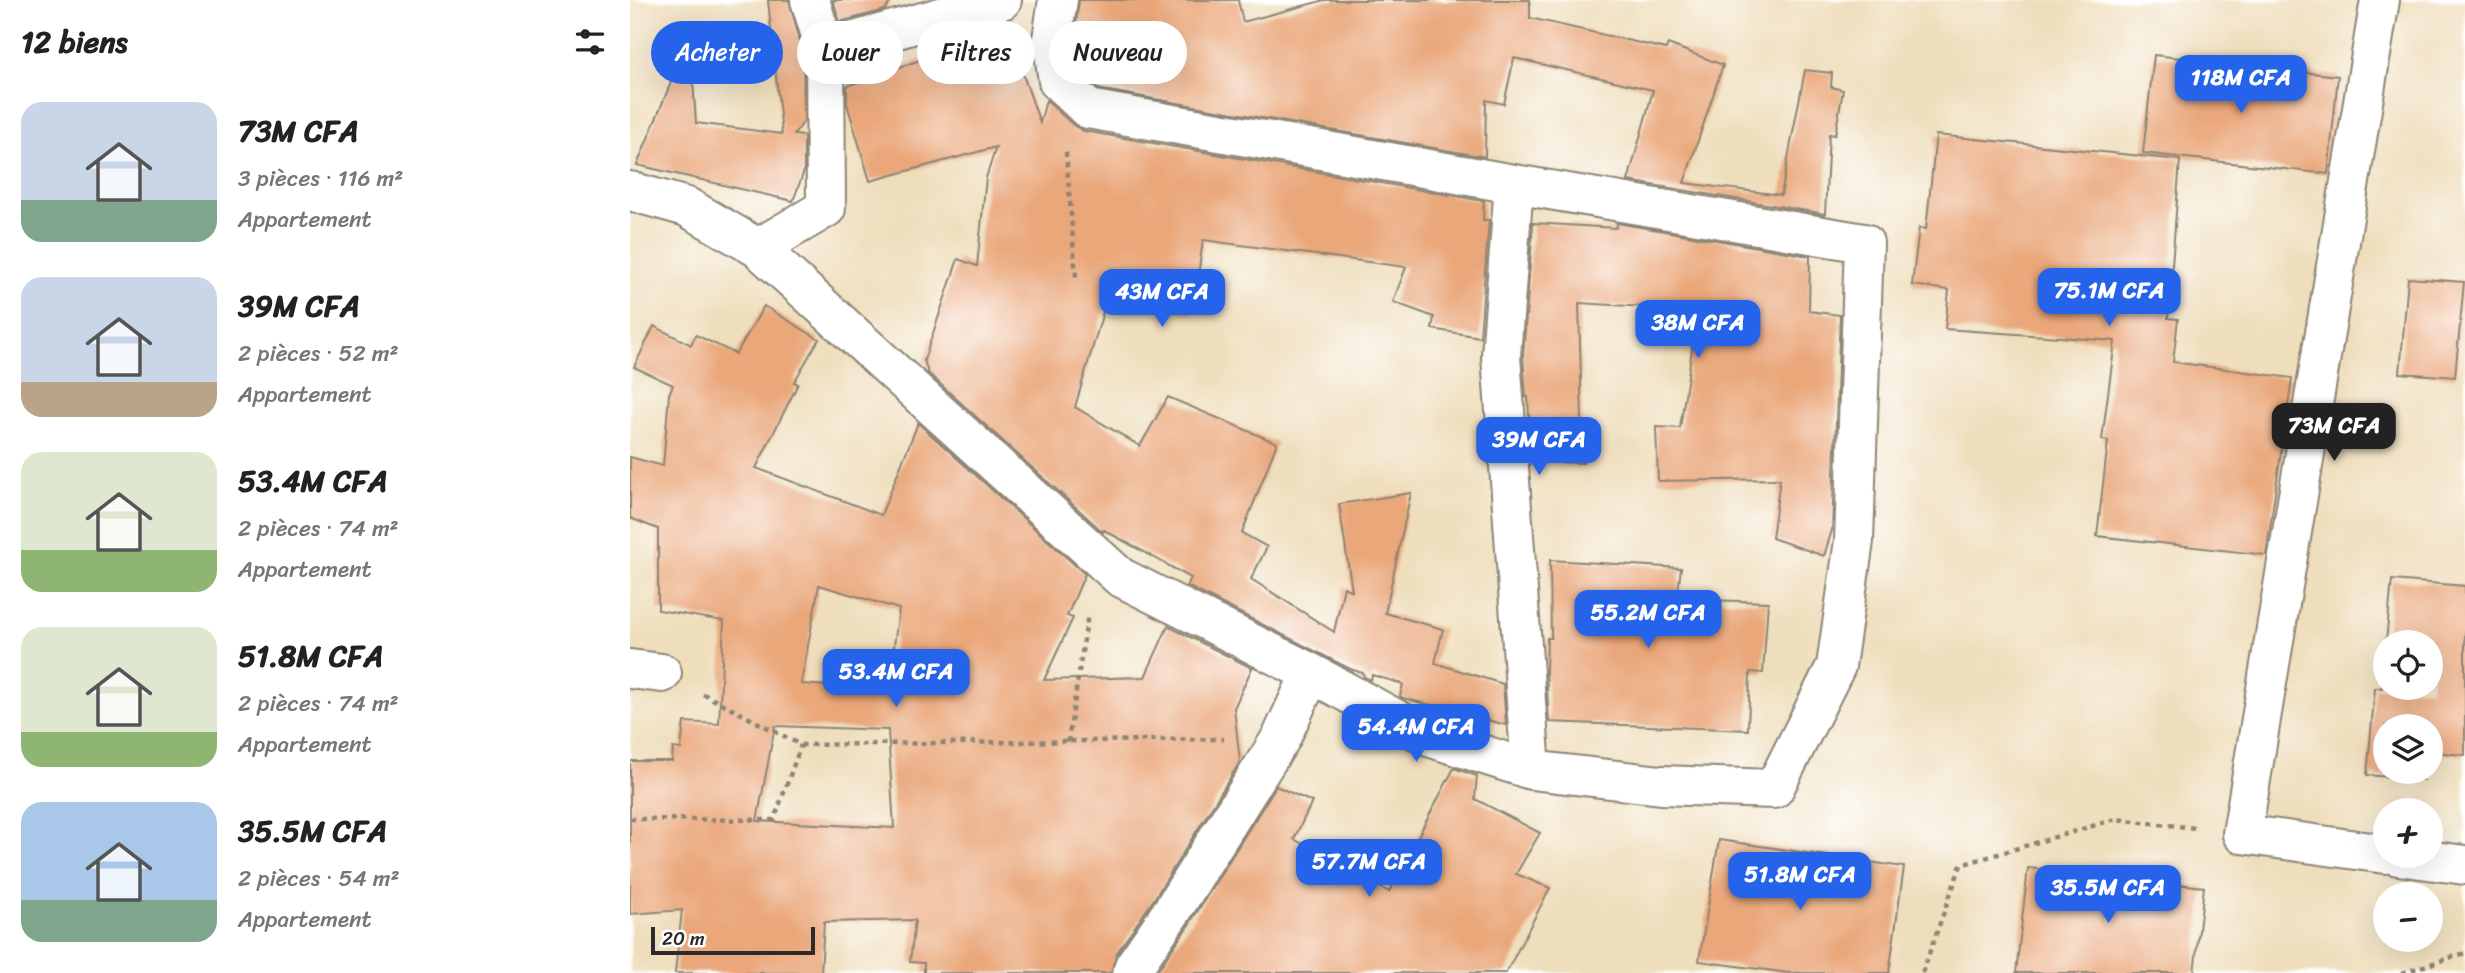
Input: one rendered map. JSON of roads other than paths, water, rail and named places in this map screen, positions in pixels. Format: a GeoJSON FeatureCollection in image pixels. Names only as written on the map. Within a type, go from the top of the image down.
{"type":"FeatureCollection","features":[{"type":"Feature","properties":{"kind":"street"},"geometry":{"type":"LineString","coordinates":[[810,0],[816,21]]}},
{"type":"Feature","properties":{"kind":"street"},"geometry":{"type":"LineString","coordinates":[[903,27],[1002,0]]}},
{"type":"Feature","properties":{"kind":"street"},"geometry":{"type":"LineString","coordinates":[[630,191],[687,207],[758,248],[1119,577],[1311,673],[1429,737],[1531,771],[1661,785],[1774,789],[1836,666],[1854,541],[1864,243],[1088,109],[1058,81],[1052,38],[1058,0]]}},
{"type":"Feature","properties":{"kind":"street"},"geometry":{"type":"LineString","coordinates":[[2373,852],[2242,834],[2379,0]]}},
{"type":"Feature","properties":{"kind":"street"},"geometry":{"type":"LineString","coordinates":[[758,248],[826,208],[825,84]]}},
{"type":"Feature","properties":{"kind":"street"},"geometry":{"type":"LineString","coordinates":[[1514,184],[1501,356],[1531,771]]}},
{"type":"Feature","properties":{"kind":"street"},"geometry":{"type":"LineString","coordinates":[[1132,973],[1281,738],[1311,673]]}},
{"type":"Feature","properties":{"kind":"street"},"geometry":{"type":"LineString","coordinates":[[2443,862],[2465,865]]}}]}
